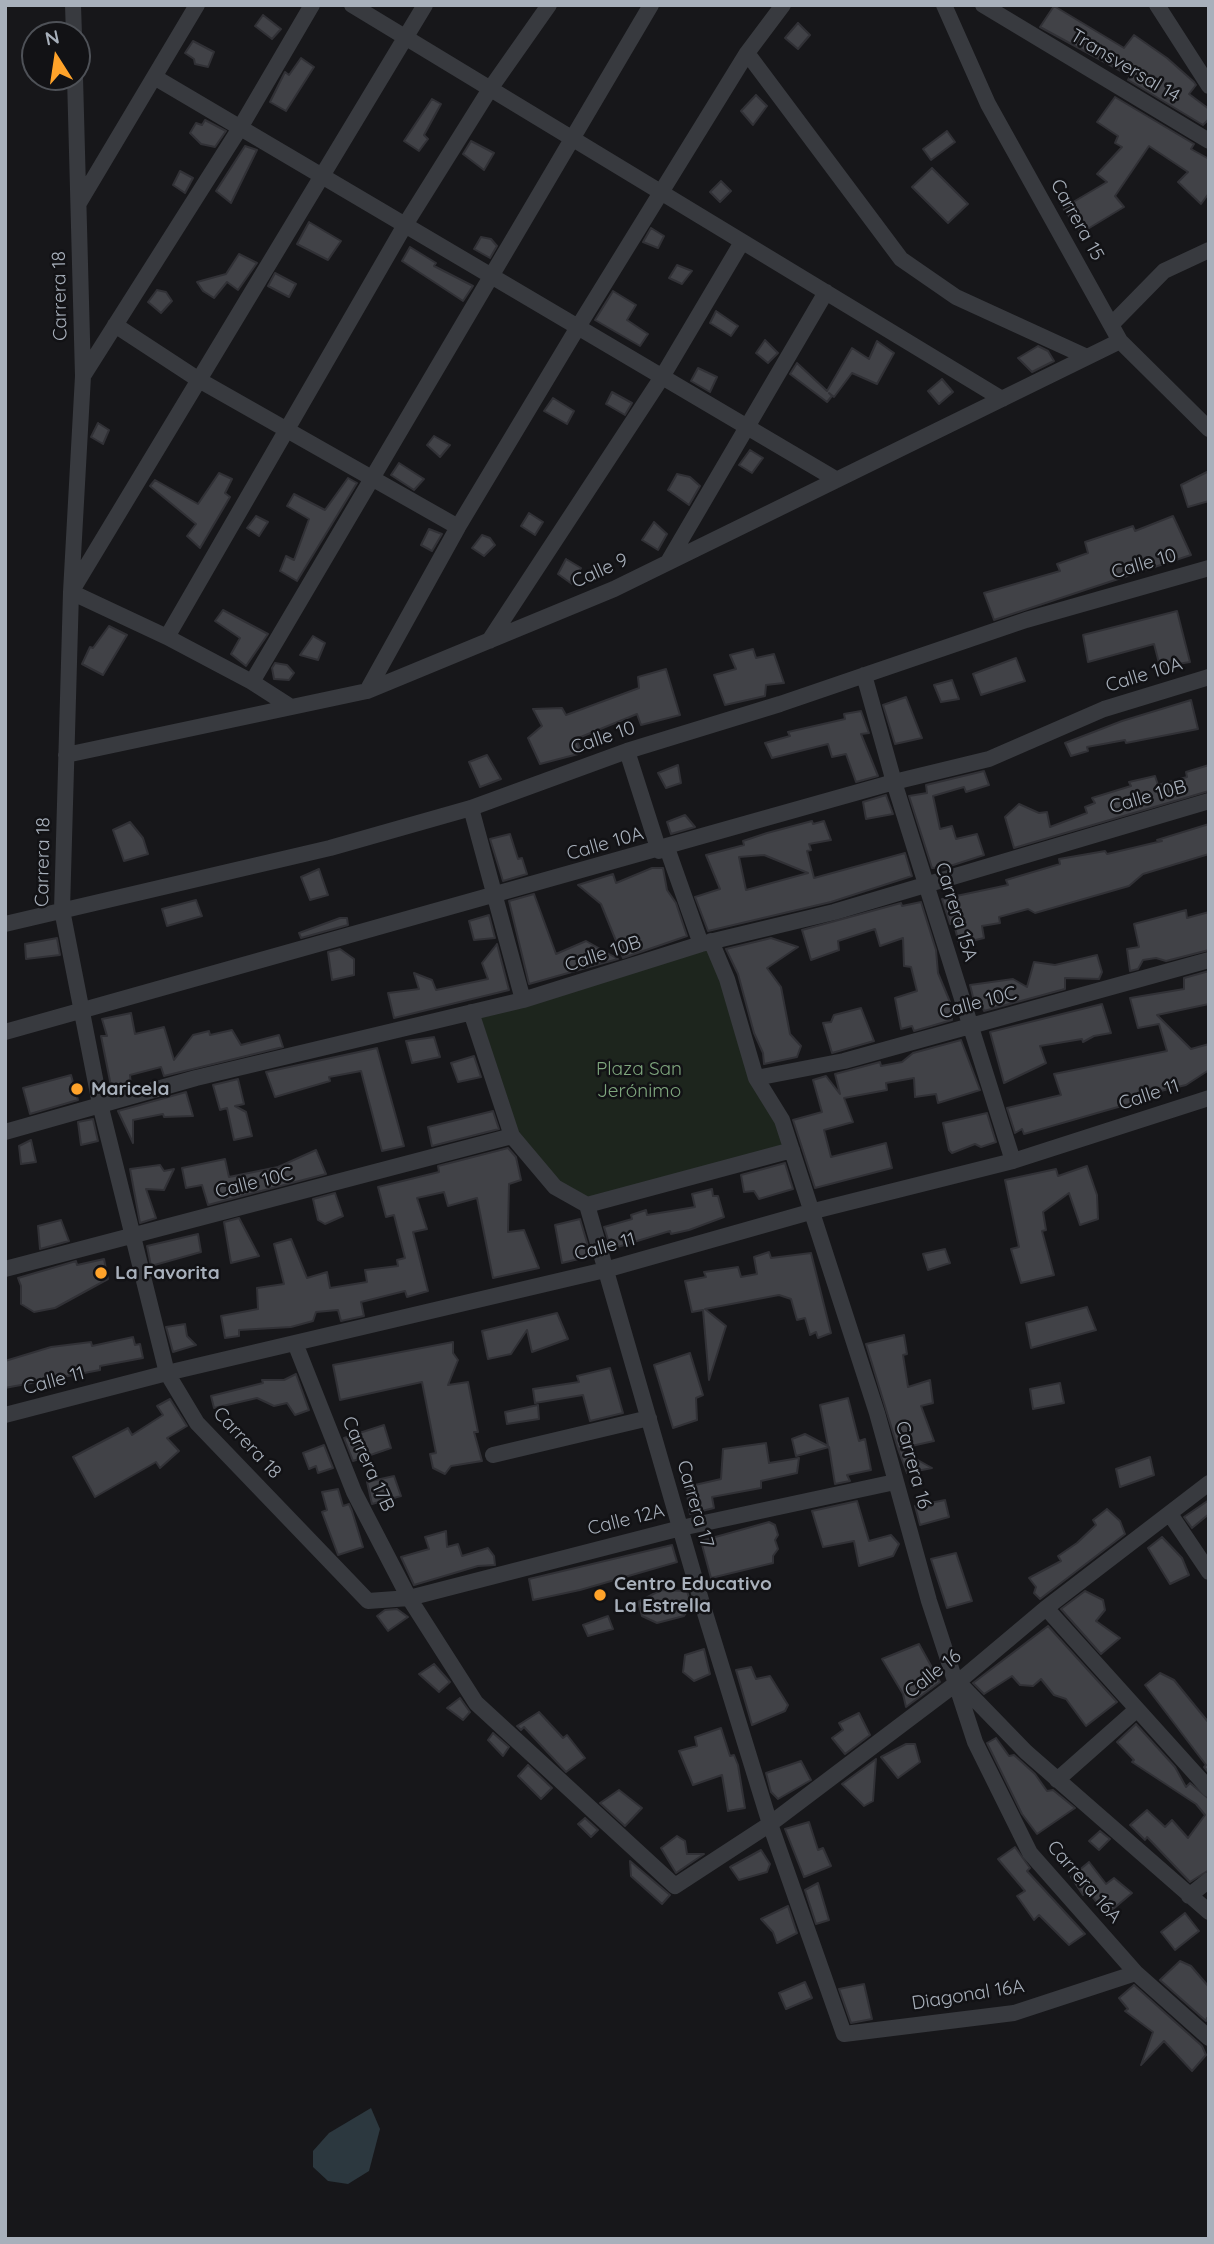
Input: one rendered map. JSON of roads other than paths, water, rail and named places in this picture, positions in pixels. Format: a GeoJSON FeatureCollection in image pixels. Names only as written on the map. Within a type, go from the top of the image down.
{"type":"FeatureCollection","features":[{"type":"Feature","properties":{"kind":"street"},"geometry":{"type":"LineString","coordinates":[[79,203],[156,78],[197,5]]}},
{"type":"Feature","properties":{"kind":"street"},"geometry":{"type":"LineString","coordinates":[[83,376],[240,128],[312,5]]}},
{"type":"Feature","properties":{"kind":"street"},"geometry":{"type":"LineString","coordinates":[[352,5],[1002,399]]}},
{"type":"Feature","properties":{"kind":"street"},"geometry":{"type":"LineString","coordinates":[[291,707],[252,682],[167,637],[71,592],[425,5]]}},
{"type":"Feature","properties":{"kind":"street"},"geometry":{"type":"LineString","coordinates":[[167,637],[405,225],[490,89],[549,5]]}},
{"type":"Feature","properties":{"kind":"street"},"geometry":{"type":"LineString","coordinates":[[252,682],[375,478],[651,5]]}},
{"type":"Feature","properties":{"kind":"street"},"geometry":{"type":"LineString","coordinates":[[367,691],[458,527],[578,327],[747,53],[783,5]]}},
{"type":"Feature","properties":{"kind":"street","name":"Carrera 15"},"geometry":{"type":"LineString","coordinates":[[944,5],[988,104],[1120,341],[1209,429]]}},
{"type":"Feature","properties":{"kind":"street","name":"Transversal 14"},"geometry":{"type":"LineString","coordinates":[[983,5],[1209,141]]}},
{"type":"Feature","properties":{"kind":"street"},"geometry":{"type":"LineString","coordinates":[[1157,5],[1209,86]]}},
{"type":"Feature","properties":{"kind":"street"},"geometry":{"type":"LineString","coordinates":[[747,53],[901,260],[956,297],[1087,358]]}},
{"type":"Feature","properties":{"kind":"street"},"geometry":{"type":"LineString","coordinates":[[156,78],[837,480]]}},
{"type":"Feature","properties":{"kind":"street","name":"Carrera 18"},"geometry":{"type":"LineString","coordinates":[[75,91],[83,376],[71,592],[62,910],[100,1104],[167,1373],[197,1423],[368,1601]]}},
{"type":"Feature","properties":{"kind":"street"},"geometry":{"type":"LineString","coordinates":[[489,641],[662,377],[742,242]]}},
{"type":"Feature","properties":{"kind":"street"},"geometry":{"type":"LineString","coordinates":[[1111,325],[1164,271],[1209,250]]}},
{"type":"Feature","properties":{"kind":"street"},"geometry":{"type":"LineString","coordinates":[[668,562],[825,292]]}},
{"type":"Feature","properties":{"kind":"street"},"geometry":{"type":"LineString","coordinates":[[115,325],[200,380],[458,527]]}},
{"type":"Feature","properties":{"kind":"street","name":"Calle 9"},"geometry":{"type":"LineString","coordinates":[[66,755],[367,691],[489,641],[668,562],[1120,341]]}},
{"type":"Feature","properties":{"kind":"street","name":"Calle 10"},"geometry":{"type":"LineString","coordinates":[[5,924],[330,848],[471,807],[626,751],[1026,620],[1209,568]]}},
{"type":"Feature","properties":{"kind":"street","name":"Carrera 15A"},"geometry":{"type":"LineString","coordinates":[[864,675],[894,782],[1013,1161]]}},
{"type":"Feature","properties":{"kind":"street","name":"Calle 10A"},"geometry":{"type":"LineString","coordinates":[[5,1032],[497,896],[894,782],[989,759],[1104,709],[1209,677]]}},
{"type":"Feature","properties":{"kind":"street","name":"Carrera 16"},"geometry":{"type":"LineString","coordinates":[[626,751],[663,849],[706,942],[727,979],[756,1078],[782,1120],[877,1413],[929,1601],[958,1682],[1057,1780],[1209,1912]]}},
{"type":"Feature","properties":{"kind":"street","name":"Calle 10B"},"geometry":{"type":"LineString","coordinates":[[5,1132],[196,1078],[523,1000],[706,942],[834,912],[1209,801]]}},
{"type":"Feature","properties":{"kind":"street"},"geometry":{"type":"LineString","coordinates":[[471,807],[523,1000]]}},
{"type":"Feature","properties":{"kind":"street","name":"Calle 10C"},"geometry":{"type":"LineString","coordinates":[[756,1078],[844,1061],[1209,960]]}},
{"type":"Feature","properties":{"kind":"street"},"geometry":{"type":"LineString","coordinates":[[471,1012],[512,1136],[555,1187],[587,1205],[792,1150]]}},
{"type":"Feature","properties":{"kind":"street","name":"Calle 11"},"geometry":{"type":"LineString","coordinates":[[5,1415],[167,1373],[605,1270],[810,1212],[1013,1161],[1209,1098]]}},
{"type":"Feature","properties":{"kind":"street","name":"Calle 10C"},"geometry":{"type":"LineString","coordinates":[[5,1269],[512,1136]]}},
{"type":"Feature","properties":{"kind":"street","name":"Carrera 17"},"geometry":{"type":"LineString","coordinates":[[587,1205],[770,1824],[844,2034]]}},
{"type":"Feature","properties":{"kind":"street","name":"Carrera 17B"},"geometry":{"type":"LineString","coordinates":[[295,1343],[354,1492],[409,1598]]}},
{"type":"Feature","properties":{"kind":"street"},"geometry":{"type":"LineString","coordinates":[[493,1455],[649,1418]]}},
{"type":"Feature","properties":{"kind":"street","name":"Calle 12A"},"geometry":{"type":"LineString","coordinates":[[368,1601],[409,1598],[681,1528],[895,1482]]}},
{"type":"Feature","properties":{"kind":"street","name":"Calle 16"},"geometry":{"type":"LineString","coordinates":[[409,1598],[476,1703],[675,1886],[770,1824],[958,1682],[1046,1608],[1209,1483]]}},
{"type":"Feature","properties":{"kind":"street"},"geometry":{"type":"LineString","coordinates":[[1170,1514],[1209,1572]]}},
{"type":"Feature","properties":{"kind":"street"},"geometry":{"type":"LineString","coordinates":[[1046,1608],[1135,1711],[1209,1789]]}},
{"type":"Feature","properties":{"kind":"street","name":"Carrera 16A"},"geometry":{"type":"LineString","coordinates":[[958,1682],[975,1742],[1030,1853],[1136,1973],[1209,2039]]}},
{"type":"Feature","properties":{"kind":"street"},"geometry":{"type":"LineString","coordinates":[[1057,1780],[1135,1711]]}},
{"type":"Feature","properties":{"kind":"street"},"geometry":{"type":"LineString","coordinates":[[1188,1896],[1209,1880]]}},
{"type":"Feature","properties":{"kind":"street","name":"Diagonal 16A"},"geometry":{"type":"LineString","coordinates":[[844,2034],[1014,2013],[1136,1973]]}},
{"type":"Feature","properties":{"kind":"place","name":"Maricela"},"geometry":{"type":"Point","coordinates":[77,1089]}},
{"type":"Feature","properties":{"kind":"place","name":"La Favorita"},"geometry":{"type":"Point","coordinates":[101,1273]}},
{"type":"Feature","properties":{"kind":"place","name":"Centro Educativo La Estrella"},"geometry":{"type":"Point","coordinates":[600,1595]}},
{"type":"Feature","properties":{"kind":"park label","name":"Plaza San Jerónimo"},"geometry":{"type":"Point","coordinates":[639,1080]}}]}
